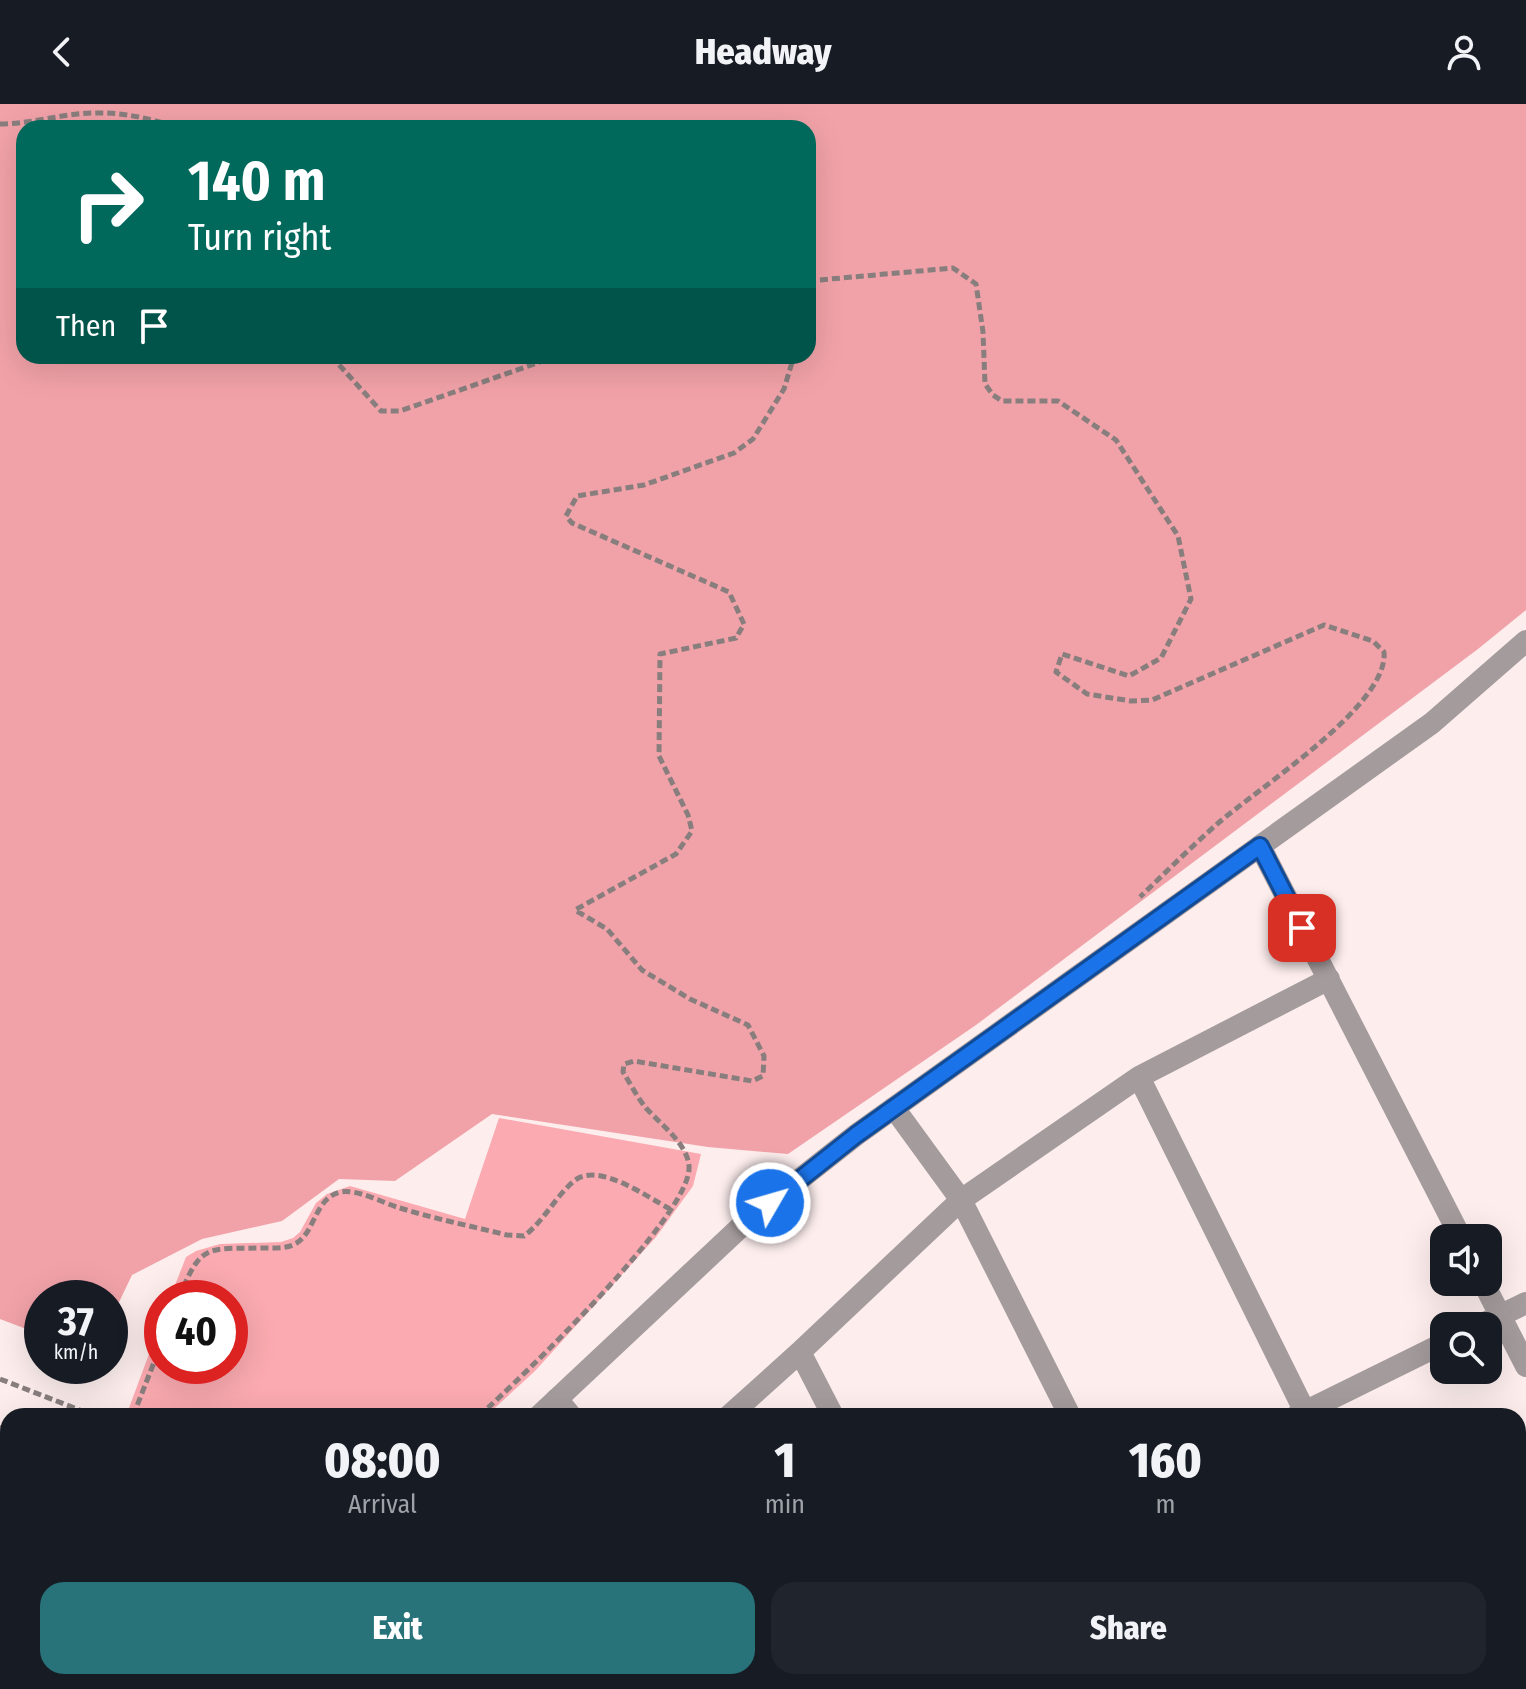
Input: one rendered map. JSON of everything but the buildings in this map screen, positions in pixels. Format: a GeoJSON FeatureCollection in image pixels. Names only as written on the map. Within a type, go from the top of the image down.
{"type":"FeatureCollection","features":[{"type":"Feature","properties":{"kind":"street"},"geometry":{"type":"LineString","coordinates":[[564,1408],[748,1220],[894,1108],[1432,723],[1526,641]]}},
{"type":"Feature","properties":{"kind":"street"},"geometry":{"type":"LineString","coordinates":[[1260,846],[1454,1224]]}},
{"type":"Feature","properties":{"kind":"street"},"geometry":{"type":"LineString","coordinates":[[738,1408],[961,1200],[1139,1077],[1329,979]]}},
{"type":"Feature","properties":{"kind":"street"},"geometry":{"type":"LineString","coordinates":[[1139,1077],[1300,1408]]}},
{"type":"Feature","properties":{"kind":"street"},"geometry":{"type":"LineString","coordinates":[[894,1108],[961,1200],[1066,1408]]}},
{"type":"Feature","properties":{"kind":"street"},"geometry":{"type":"LineString","coordinates":[[1502,1314],[1526,1303]]}},
{"type":"Feature","properties":{"kind":"street"},"geometry":{"type":"LineString","coordinates":[[1502,1319],[1526,1366]]}},
{"type":"Feature","properties":{"kind":"street"},"geometry":{"type":"LineString","coordinates":[[1315,1408],[1430,1350]]}},
{"type":"Feature","properties":{"kind":"street"},"geometry":{"type":"LineString","coordinates":[[800,1352],[829,1408]]}},
{"type":"Feature","properties":{"kind":"path"},"geometry":{"type":"LineString","coordinates":[[49,120],[92,112],[132,114],[153,120]]}},
{"type":"Feature","properties":{"kind":"path"},"geometry":{"type":"LineString","coordinates":[[816,280],[953,268],[976,284],[983,332],[985,384],[993,395],[1002,401],[1058,401],[1116,440],[1178,536],[1191,599],[1161,658],[1129,676],[1062,654],[1056,672],[1087,694],[1131,701],[1152,700],[1324,625],[1373,641],[1384,652],[1385,663],[1368,695],[1336,730],[1217,823],[1140,897],[1153,923]]}},
{"type":"Feature","properties":{"kind":"path"},"geometry":{"type":"LineString","coordinates":[[338,364],[381,411],[400,411],[534,364]]}},
{"type":"Feature","properties":{"kind":"path"},"geometry":{"type":"LineString","coordinates":[[488,1408],[529,1372],[567,1331],[652,1235],[686,1186],[689,1165],[682,1147],[644,1106],[623,1072],[624,1064],[634,1061],[752,1081],[763,1076],[764,1056],[748,1025],[690,999],[642,970],[607,929],[575,910],[676,854],[692,831],[688,815],[659,756],[660,654],[736,638],[744,624],[729,592],[572,523],[566,516],[577,496],[644,485],[734,453],[753,439],[784,389],[792,364]]}},
{"type":"Feature","properties":{"kind":"path"},"geometry":{"type":"LineString","coordinates":[[186,1280],[199,1257],[220,1249],[294,1245],[319,1208],[330,1197],[341,1192],[507,1235],[524,1236],[537,1226],[573,1182],[585,1175],[599,1174],[670,1209]]}},
{"type":"Feature","properties":{"kind":"path"},"geometry":{"type":"LineString","coordinates":[[0,1379],[74,1408]]}},
{"type":"Feature","properties":{"kind":"path"},"geometry":{"type":"LineString","coordinates":[[136,1408],[146,1384]]}},
{"type":"Feature","properties":{"kind":"shaded area"},"geometry":{"type":"Polygon","coordinates":[[[0,104],[1526,104],[1526,610],[976,1025],[788,1154],[708,1147],[492,1114],[395,1181],[339,1179],[282,1221],[202,1239],[132,1275],[128,1283],[128,1280],[24,1280],[24,1328],[0,1319],[0,104]]]}},
{"type":"Feature","properties":{"kind":"shaded area"},"geometry":{"type":"Polygon","coordinates":[[[499,1118],[701,1154],[693,1186],[656,1237],[535,1371],[495,1408],[129,1408],[144,1368],[144,1384],[248,1384],[248,1280],[177,1280],[186,1257],[220,1244],[281,1242],[293,1238],[300,1232],[316,1203],[327,1194],[350,1186],[465,1219],[499,1118]]]}},
{"type":"Feature","properties":{"kind":"route"},"geometry":{"type":"LineString","coordinates":[[770,1203],[856,1135],[1260,846],[1302,928]]}}]}
